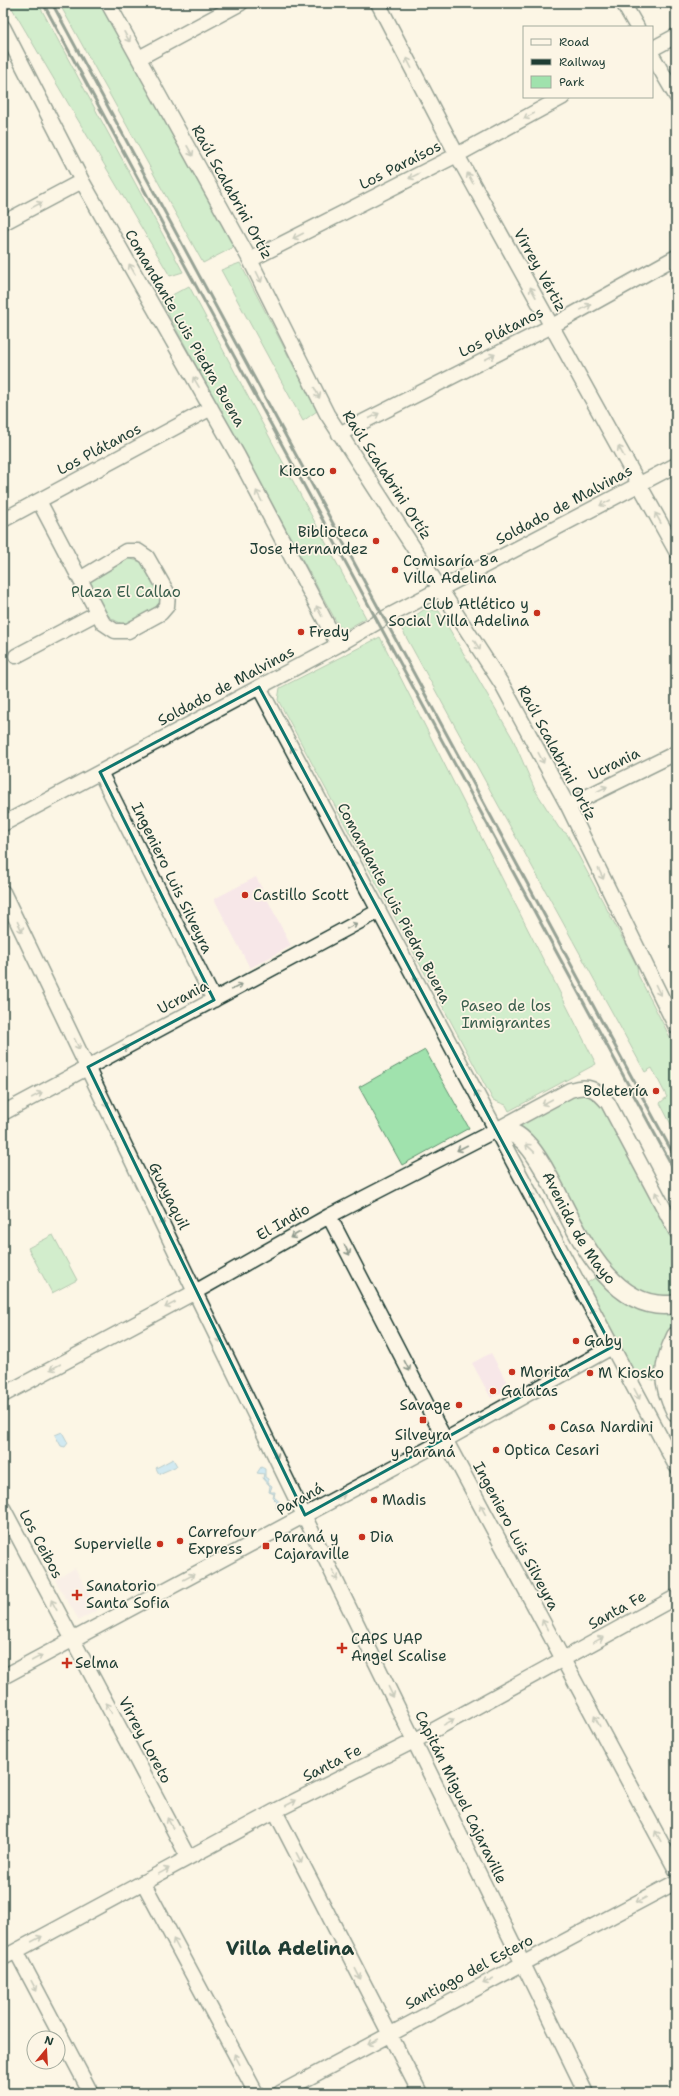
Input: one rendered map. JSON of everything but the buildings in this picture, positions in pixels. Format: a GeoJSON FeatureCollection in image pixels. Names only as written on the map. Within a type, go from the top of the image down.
{"type":"FeatureCollection","features":[{"type":"Feature","properties":{"kind":"main road","name":"Avenida de Mayo"},"geometry":{"type":"LineString","coordinates":[[496,1130],[515,1134],[536,1154],[597,1264],[617,1287],[651,1303],[667,1305],[676,1304]]}},
{"type":"Feature","properties":{"kind":"main road"},"geometry":{"type":"LineString","coordinates":[[676,1336],[668,1352],[664,1376],[669,1399],[676,1412]]}},
{"type":"Feature","properties":{"kind":"street","name":"Raúl Scalabrini Ortíz"},"geometry":{"type":"LineString","coordinates":[[108,3],[250,260],[327,414],[503,686],[568,806],[676,1027]]}},
{"type":"Feature","properties":{"kind":"street"},"geometry":{"type":"LineString","coordinates":[[139,58],[241,3]]}},
{"type":"Feature","properties":{"kind":"street","name":"Virrey Vértiz"},"geometry":{"type":"LineString","coordinates":[[378,3],[457,155],[676,551]]}},
{"type":"Feature","properties":{"kind":"street"},"geometry":{"type":"LineString","coordinates":[[623,3],[636,26]]}},
{"type":"Feature","properties":{"kind":"street","name":"Comandante Luis Piedra Buena"},"geometry":{"type":"LineString","coordinates":[[3,27],[82,181],[211,408],[338,645]]}},
{"type":"Feature","properties":{"kind":"street"},"geometry":{"type":"LineString","coordinates":[[653,48],[676,36]]}},
{"type":"Feature","properties":{"kind":"street"},"geometry":{"type":"LineString","coordinates":[[653,57],[676,96]]}},
{"type":"Feature","properties":{"kind":"street","name":"Los Paraísos"},"geometry":{"type":"LineString","coordinates":[[250,260],[457,155],[561,98]]}},
{"type":"Feature","properties":{"kind":"street"},"geometry":{"type":"LineString","coordinates":[[3,223],[82,181]]}},
{"type":"Feature","properties":{"kind":"street","name":"Los Plátanos"},"geometry":{"type":"LineString","coordinates":[[339,434],[552,326],[676,257]]}},
{"type":"Feature","properties":{"kind":"street","name":"Los Plátanos"},"geometry":{"type":"LineString","coordinates":[[3,520],[211,408]]}},
{"type":"Feature","properties":{"kind":"street","name":"Soldado de Malvinas"},"geometry":{"type":"LineString","coordinates":[[3,824],[338,645],[441,588],[676,465]]}},
{"type":"Feature","properties":{"kind":"street"},"geometry":{"type":"LineString","coordinates":[[39,501],[102,623],[114,631],[128,631],[161,614],[167,606],[168,594],[147,556],[138,551],[126,551],[80,579]]}},
{"type":"Feature","properties":{"kind":"street"},"geometry":{"type":"LineString","coordinates":[[16,656],[97,613]]}},
{"type":"Feature","properties":{"kind":"street","name":"Comandante Luis Piedra Buena"},"geometry":{"type":"LineString","coordinates":[[259,687],[676,1466]]}},
{"type":"Feature","properties":{"kind":"street","name":"Ucrania"},"geometry":{"type":"LineString","coordinates":[[568,806],[676,752]]}},
{"type":"Feature","properties":{"kind":"street","name":"Ingeniero Luis Silveyra"},"geometry":{"type":"LineString","coordinates":[[100,772],[214,1000]]}},
{"type":"Feature","properties":{"kind":"street","name":"Guayaquil"},"geometry":{"type":"LineString","coordinates":[[3,892],[195,1292],[305,1515]]}},
{"type":"Feature","properties":{"kind":"street","name":"Ucrania"},"geometry":{"type":"LineString","coordinates":[[3,1113],[379,911]]}},
{"type":"Feature","properties":{"kind":"street","name":"El Indio"},"geometry":{"type":"LineString","coordinates":[[3,1394],[195,1292],[329,1216],[570,1090],[582,1086],[599,1092],[608,1103],[676,1231]]}},
{"type":"Feature","properties":{"kind":"street","name":"Ingeniero Luis Silveyra"},"geometry":{"type":"LineString","coordinates":[[329,1216],[445,1440],[676,1870]]}},
{"type":"Feature","properties":{"kind":"street","name":"Paraná"},"geometry":{"type":"LineString","coordinates":[[3,1677],[445,1440],[612,1347]]}},
{"type":"Feature","properties":{"kind":"street","name":"Los Ceibos"},"geometry":{"type":"LineString","coordinates":[[3,1508],[72,1639]]}},
{"type":"Feature","properties":{"kind":"street","name":"Capitán Miguel Cajaraville"},"geometry":{"type":"LineString","coordinates":[[305,1515],[586,2093]]}},
{"type":"Feature","properties":{"kind":"street","name":"Santa Fe"},"geometry":{"type":"LineString","coordinates":[[3,1958],[275,1811],[414,1741],[676,1596]]}},
{"type":"Feature","properties":{"kind":"street","name":"Virrey Loreto"},"geometry":{"type":"LineString","coordinates":[[72,1639],[188,1858]]}},
{"type":"Feature","properties":{"kind":"street"},"geometry":{"type":"LineString","coordinates":[[275,1811],[420,2093]]}},
{"type":"Feature","properties":{"kind":"street"},"geometry":{"type":"LineString","coordinates":[[143,1882],[256,2093]]}},
{"type":"Feature","properties":{"kind":"street","name":"Santiago del Estero"},"geometry":{"type":"LineString","coordinates":[[280,2093],[676,1882]]}},
{"type":"Feature","properties":{"kind":"street"},"geometry":{"type":"LineString","coordinates":[[16,1951],[91,2093]]}},
{"type":"Feature","properties":{"kind":"highlighted area"},"geometry":{"type":"Polygon","coordinates":[[[259,687],[612,1347],[305,1515],[88,1067],[214,1000],[100,772],[259,687]]]}},
{"type":"Feature","properties":{"kind":"shaded area"},"geometry":{"type":"Polygon","coordinates":[[[256,877],[291,946],[250,968],[214,899],[256,877]]]}},
{"type":"Feature","properties":{"kind":"shaded area"},"geometry":{"type":"Polygon","coordinates":[[[491,1353],[510,1388],[491,1398],[472,1363],[491,1353]]]}},
{"type":"Feature","properties":{"kind":"shaded area","name":"Sanatorio Santa Sofia"},"geometry":{"type":"Polygon","coordinates":[[[75,1568],[98,1610],[79,1620],[55,1580],[75,1568]]]}},
{"type":"Feature","properties":{"kind":"green space"},"geometry":{"type":"Polygon","coordinates":[[[9,3],[38,3],[183,272],[170,276],[9,3]]]}},
{"type":"Feature","properties":{"kind":"green space"},"geometry":{"type":"Polygon","coordinates":[[[59,3],[99,3],[236,246],[203,263],[59,3]]]}},
{"type":"Feature","properties":{"kind":"green space"},"geometry":{"type":"Polygon","coordinates":[[[240,263],[317,411],[303,421],[221,270],[240,263]]]}},
{"type":"Feature","properties":{"kind":"green space"},"geometry":{"type":"Polygon","coordinates":[[[189,286],[366,618],[342,632],[161,301],[189,286]]]}},
{"type":"Feature","properties":{"kind":"green space","name":"Plaza El Callao"},"geometry":{"type":"Polygon","coordinates":[[[127,558],[145,563],[158,588],[160,601],[154,612],[125,625],[105,613],[88,580],[127,558]]]}},
{"type":"Feature","properties":{"kind":"green space"},"geometry":{"type":"Polygon","coordinates":[[[425,609],[439,611],[513,739],[535,790],[559,828],[567,834],[637,966],[638,975],[676,1049],[676,1134],[660,1103],[667,1097],[652,1068],[645,1072],[400,626],[425,609]]]}},
{"type":"Feature","properties":{"kind":"green space","name":"Paseo de los Inmigrantes"},"geometry":{"type":"Polygon","coordinates":[[[380,637],[596,1064],[509,1111],[506,1105],[493,1100],[278,700],[280,688],[380,637]]]}},
{"type":"Feature","properties":{"kind":"green space"},"geometry":{"type":"Polygon","coordinates":[[[425,1050],[469,1128],[402,1165],[359,1087],[425,1050]]]}},
{"type":"Feature","properties":{"kind":"green space"},"geometry":{"type":"Polygon","coordinates":[[[584,1095],[594,1099],[604,1108],[676,1247],[676,1295],[652,1296],[643,1293],[614,1277],[514,1127],[571,1096],[584,1095]]]}},
{"type":"Feature","properties":{"kind":"green space"},"geometry":{"type":"Polygon","coordinates":[[[53,1235],[77,1280],[52,1293],[28,1248],[53,1235]]]}},
{"type":"Feature","properties":{"kind":"green space"},"geometry":{"type":"Polygon","coordinates":[[[595,1278],[618,1299],[630,1305],[676,1310],[676,1325],[668,1336],[658,1382],[633,1372],[587,1283],[595,1278]]]}},
{"type":"Feature","properties":{"kind":"water"},"geometry":{"type":"Polygon","coordinates":[[[62,1432],[68,1443],[65,1447],[61,1446],[55,1435],[62,1432]]]}},
{"type":"Feature","properties":{"kind":"water"},"geometry":{"type":"Polygon","coordinates":[[[173,1459],[177,1466],[159,1474],[156,1468],[173,1459]]]}},
{"type":"Feature","properties":{"kind":"water"},"geometry":{"type":"Polygon","coordinates":[[[261,1467],[265,1469],[265,1477],[268,1479],[268,1483],[272,1486],[270,1492],[275,1492],[274,1497],[283,1505],[283,1509],[276,1508],[277,1502],[273,1498],[274,1494],[269,1492],[270,1486],[263,1478],[264,1474],[257,1473],[261,1467]]]}},
{"type":"Feature","properties":{"kind":"railway"},"geometry":{"type":"LineString","coordinates":[[43,3],[676,1173]]}},
{"type":"Feature","properties":{"kind":"railway"},"geometry":{"type":"LineString","coordinates":[[52,3],[676,1159]]}},
{"type":"Feature","properties":{"kind":"place","name":"Kiosco"},"geometry":{"type":"Point","coordinates":[333,471]}},
{"type":"Feature","properties":{"kind":"place","name":"Biblioteca Jose Hernandez"},"geometry":{"type":"Point","coordinates":[376,541]}},
{"type":"Feature","properties":{"kind":"place","name":"Comisaría 8ª Villa Adelina"},"geometry":{"type":"Point","coordinates":[395,570]}},
{"type":"Feature","properties":{"kind":"place","name":"Club Atlético y Social Villa Adelina"},"geometry":{"type":"Point","coordinates":[537,613]}},
{"type":"Feature","properties":{"kind":"place","name":"Fredy"},"geometry":{"type":"Point","coordinates":[301,632]}},
{"type":"Feature","properties":{"kind":"place","name":"Castillo Scott"},"geometry":{"type":"Point","coordinates":[245,895]}},
{"type":"Feature","properties":{"kind":"place","name":"Boletería"},"geometry":{"type":"Point","coordinates":[656,1091]}},
{"type":"Feature","properties":{"kind":"place","name":"Gaby"},"geometry":{"type":"Point","coordinates":[576,1341]}},
{"type":"Feature","properties":{"kind":"place","name":"Morita"},"geometry":{"type":"Point","coordinates":[512,1372]}},
{"type":"Feature","properties":{"kind":"place","name":"M Kiosko"},"geometry":{"type":"Point","coordinates":[590,1373]}},
{"type":"Feature","properties":{"kind":"place","name":"Galatas"},"geometry":{"type":"Point","coordinates":[493,1391]}},
{"type":"Feature","properties":{"kind":"place","name":"Savage"},"geometry":{"type":"Point","coordinates":[459,1405]}},
{"type":"Feature","properties":{"kind":"place","name":"Silveyra y Paraná"},"geometry":{"type":"Point","coordinates":[423,1420]}},
{"type":"Feature","properties":{"kind":"place","name":"Casa Nardini"},"geometry":{"type":"Point","coordinates":[552,1427]}},
{"type":"Feature","properties":{"kind":"place","name":"Optica Cesari"},"geometry":{"type":"Point","coordinates":[496,1450]}},
{"type":"Feature","properties":{"kind":"place","name":"Madis"},"geometry":{"type":"Point","coordinates":[374,1500]}},
{"type":"Feature","properties":{"kind":"place","name":"Dia"},"geometry":{"type":"Point","coordinates":[362,1537]}},
{"type":"Feature","properties":{"kind":"place","name":"Carrefour Express"},"geometry":{"type":"Point","coordinates":[180,1541]}},
{"type":"Feature","properties":{"kind":"place","name":"Supervielle"},"geometry":{"type":"Point","coordinates":[160,1544]}},
{"type":"Feature","properties":{"kind":"place","name":"Paraná y Cajaraville"},"geometry":{"type":"Point","coordinates":[266,1546]}},
{"type":"Feature","properties":{"kind":"place","name":"Sanatorio Santa Sofia"},"geometry":{"type":"Point","coordinates":[77,1595]}},
{"type":"Feature","properties":{"kind":"place","name":"CAPS UAP Angel Scalise"},"geometry":{"type":"Point","coordinates":[342,1648]}},
{"type":"Feature","properties":{"kind":"place","name":"Selma"},"geometry":{"type":"Point","coordinates":[67,1663]}},
{"type":"Feature","properties":{"kind":"district","name":"Villa Adelina"},"geometry":{"type":"Point","coordinates":[290,1948]}}]}
